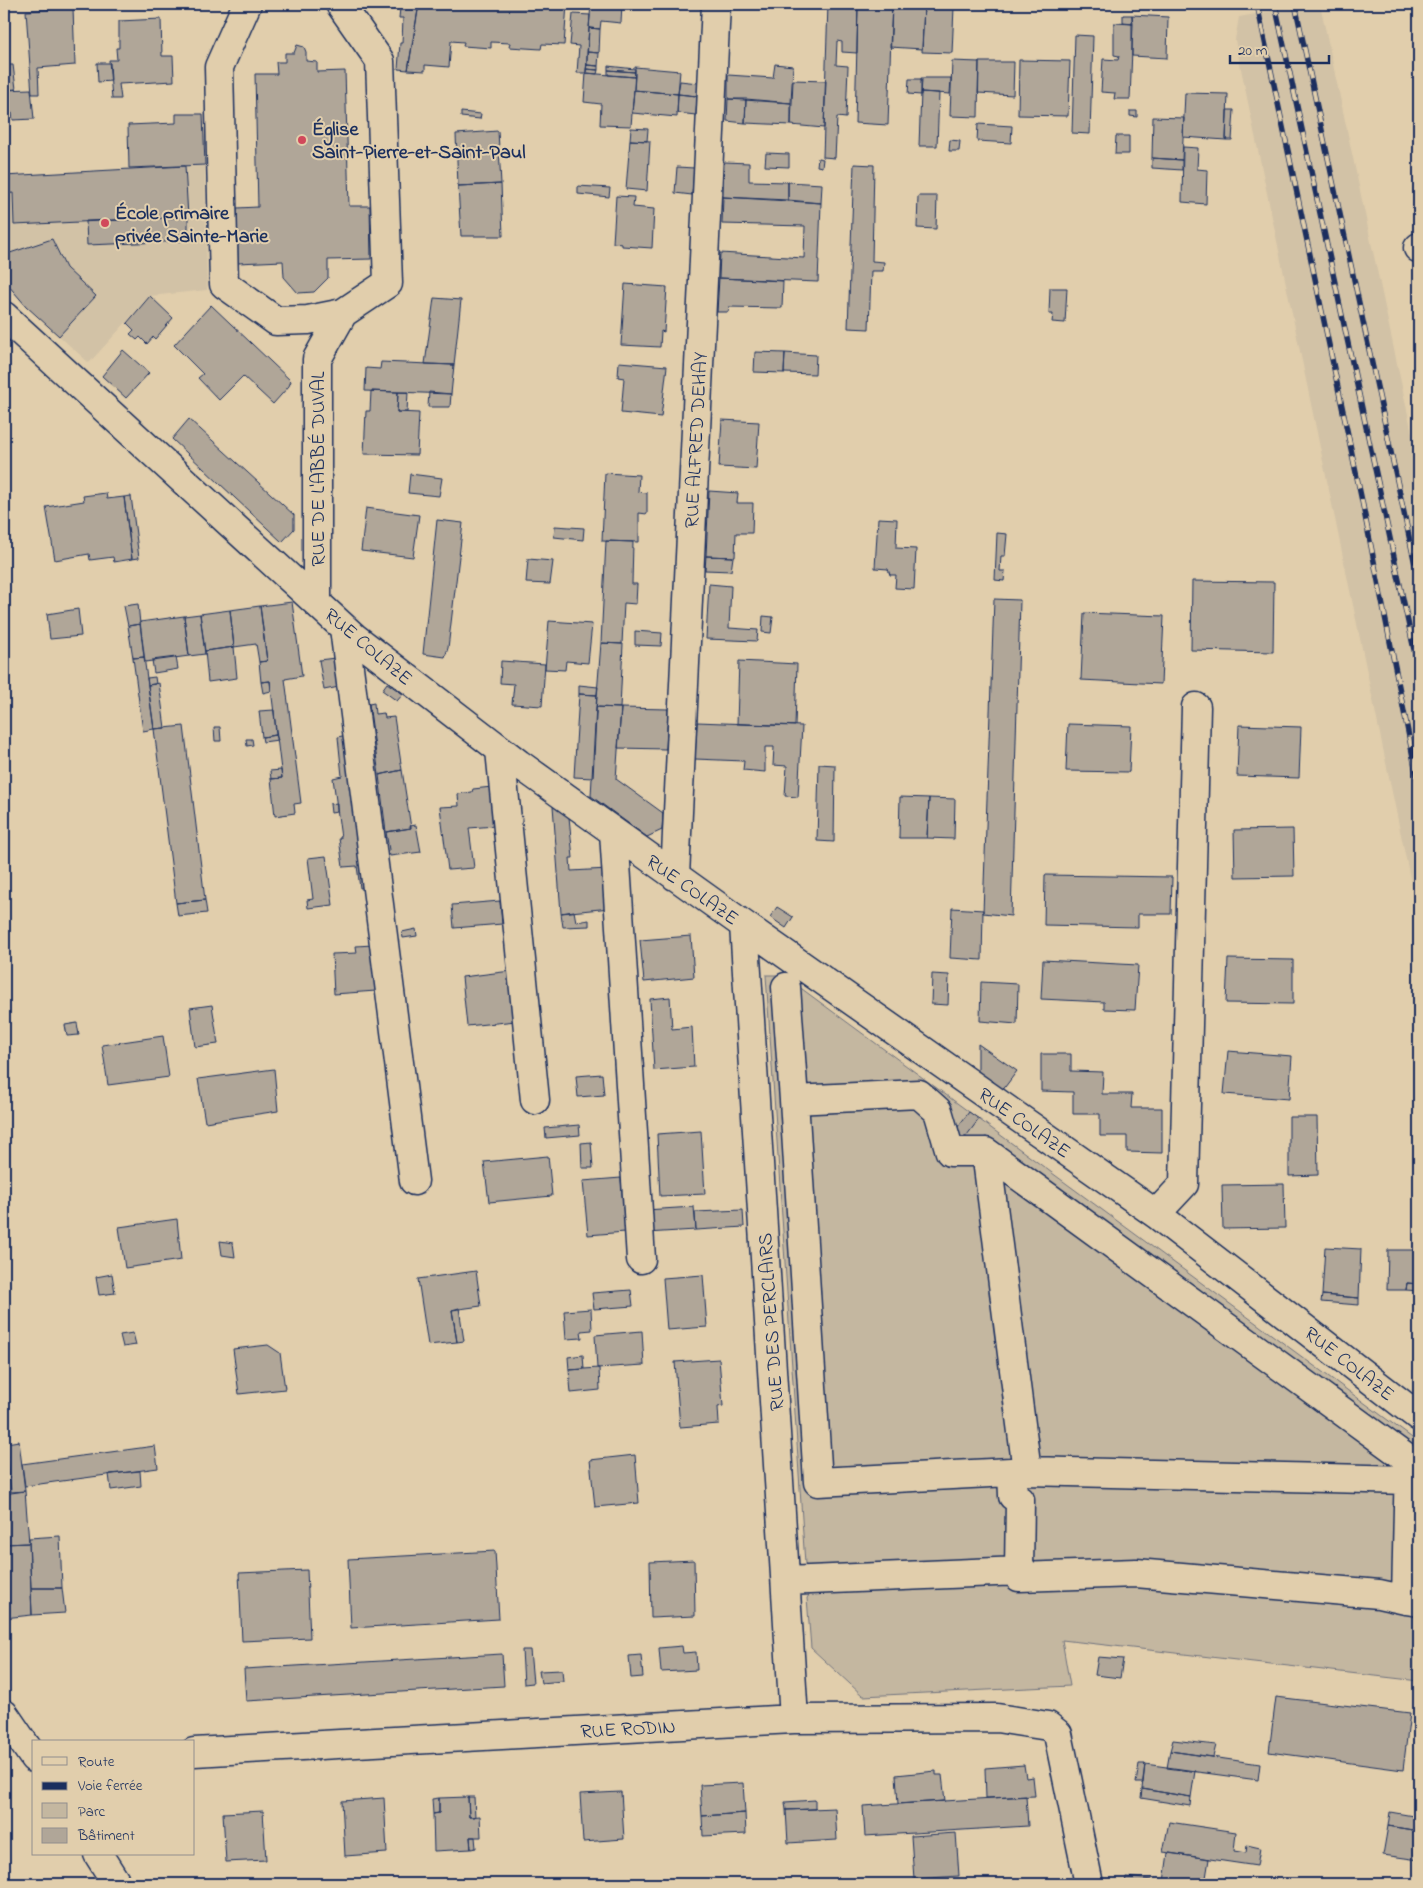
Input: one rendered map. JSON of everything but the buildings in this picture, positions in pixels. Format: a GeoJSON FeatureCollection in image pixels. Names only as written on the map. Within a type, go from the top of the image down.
{"type":"FeatureCollection","features":[{"type":"Feature","properties":{"kind":"street","name":"RUE DE L'ABBÉ DUVAL"},"geometry":{"type":"LineString","coordinates":[[247,4],[219,67],[224,284],[276,321],[308,320],[343,313],[388,283],[380,61],[340,4]]}},
{"type":"Feature","properties":{"kind":"street","name":"RUE ALFRED DEHAY"},"geometry":{"type":"LineString","coordinates":[[675,876],[716,4]]}},
{"type":"Feature","properties":{"kind":"street","name":"RUE DE L'ABBÉ DUVAL"},"geometry":{"type":"LineString","coordinates":[[317,602],[317,359],[343,313]]}},
{"type":"Feature","properties":{"kind":"street","name":"RUE COLAZE"},"geometry":{"type":"LineString","coordinates":[[4,316],[354,637],[500,750],[675,876],[1156,1214],[1419,1417]]}},
{"type":"Feature","properties":{"kind":"street"},"geometry":{"type":"LineString","coordinates":[[344,628],[414,1181]]}},
{"type":"Feature","properties":{"kind":"street"},"geometry":{"type":"LineString","coordinates":[[1156,1214],[1184,1184],[1196,707]]}},
{"type":"Feature","properties":{"kind":"street"},"geometry":{"type":"LineString","coordinates":[[500,750],[535,1100]]}},
{"type":"Feature","properties":{"kind":"street"},"geometry":{"type":"LineString","coordinates":[[614,832],[641,1259]]}},
{"type":"Feature","properties":{"kind":"street","name":"RUE DES PERCLAIRS"},"geometry":{"type":"LineString","coordinates":[[744,925],[794,1719]]}},
{"type":"Feature","properties":{"kind":"street"},"geometry":{"type":"LineString","coordinates":[[786,987],[818,1482],[1019,1471],[1409,1480]]}},
{"type":"Feature","properties":{"kind":"street"},"geometry":{"type":"LineString","coordinates":[[794,1100],[919,1094],[938,1111],[950,1152],[986,1152],[1409,1460],[1413,1601],[1379,1594],[1136,1573],[1019,1577],[1020,1500],[1013,1496],[1019,1471],[986,1152]]}},
{"type":"Feature","properties":{"kind":"street"},"geometry":{"type":"LineString","coordinates":[[786,1581],[1019,1571]]}},
{"type":"Feature","properties":{"kind":"street"},"geometry":{"type":"LineString","coordinates":[[4,1714],[32,1755]]}},
{"type":"Feature","properties":{"kind":"street","name":"RUE RODIN"},"geometry":{"type":"LineString","coordinates":[[195,1752],[794,1719],[997,1718],[1048,1726],[1058,1734],[1089,1884]]}},
{"type":"Feature","properties":{"kind":"street"},"geometry":{"type":"LineString","coordinates":[[99,1856],[118,1884]]}},
{"type":"Feature","properties":{"kind":"shaded area"},"geometry":{"type":"Polygon","coordinates":[[[1320,4],[1419,466],[1419,921],[1235,40],[1239,17],[1320,4]]]}},
{"type":"Feature","properties":{"kind":"shaded area","name":"École primaire privée Sainte-Marie"},"geometry":{"type":"Polygon","coordinates":[[[205,165],[207,290],[150,296],[89,363],[26,306],[8,285],[4,270],[4,176],[205,165]]]}},
{"type":"Feature","properties":{"kind":"green space"},"geometry":{"type":"Polygon","coordinates":[[[766,975],[783,975],[1419,1443],[1419,1681],[1062,1640],[1070,1686],[863,1696],[811,1648],[807,1598],[813,1590],[811,1571],[805,1564],[766,975]]]}},
{"type":"Feature","properties":{"kind":"railway"},"geometry":{"type":"LineString","coordinates":[[1257,4],[1362,501],[1419,787]]}},
{"type":"Feature","properties":{"kind":"railway"},"geometry":{"type":"LineString","coordinates":[[1275,4],[1419,673]]}},
{"type":"Feature","properties":{"kind":"railway"},"geometry":{"type":"LineString","coordinates":[[1295,4],[1419,583]]}},
{"type":"Feature","properties":{"kind":"place","name":"Église Saint-Pierre-et-Saint-Paul"},"geometry":{"type":"Point","coordinates":[302,140]}},
{"type":"Feature","properties":{"kind":"place","name":"École primaire privée Sainte-Marie"},"geometry":{"type":"Point","coordinates":[105,223]}}]}
